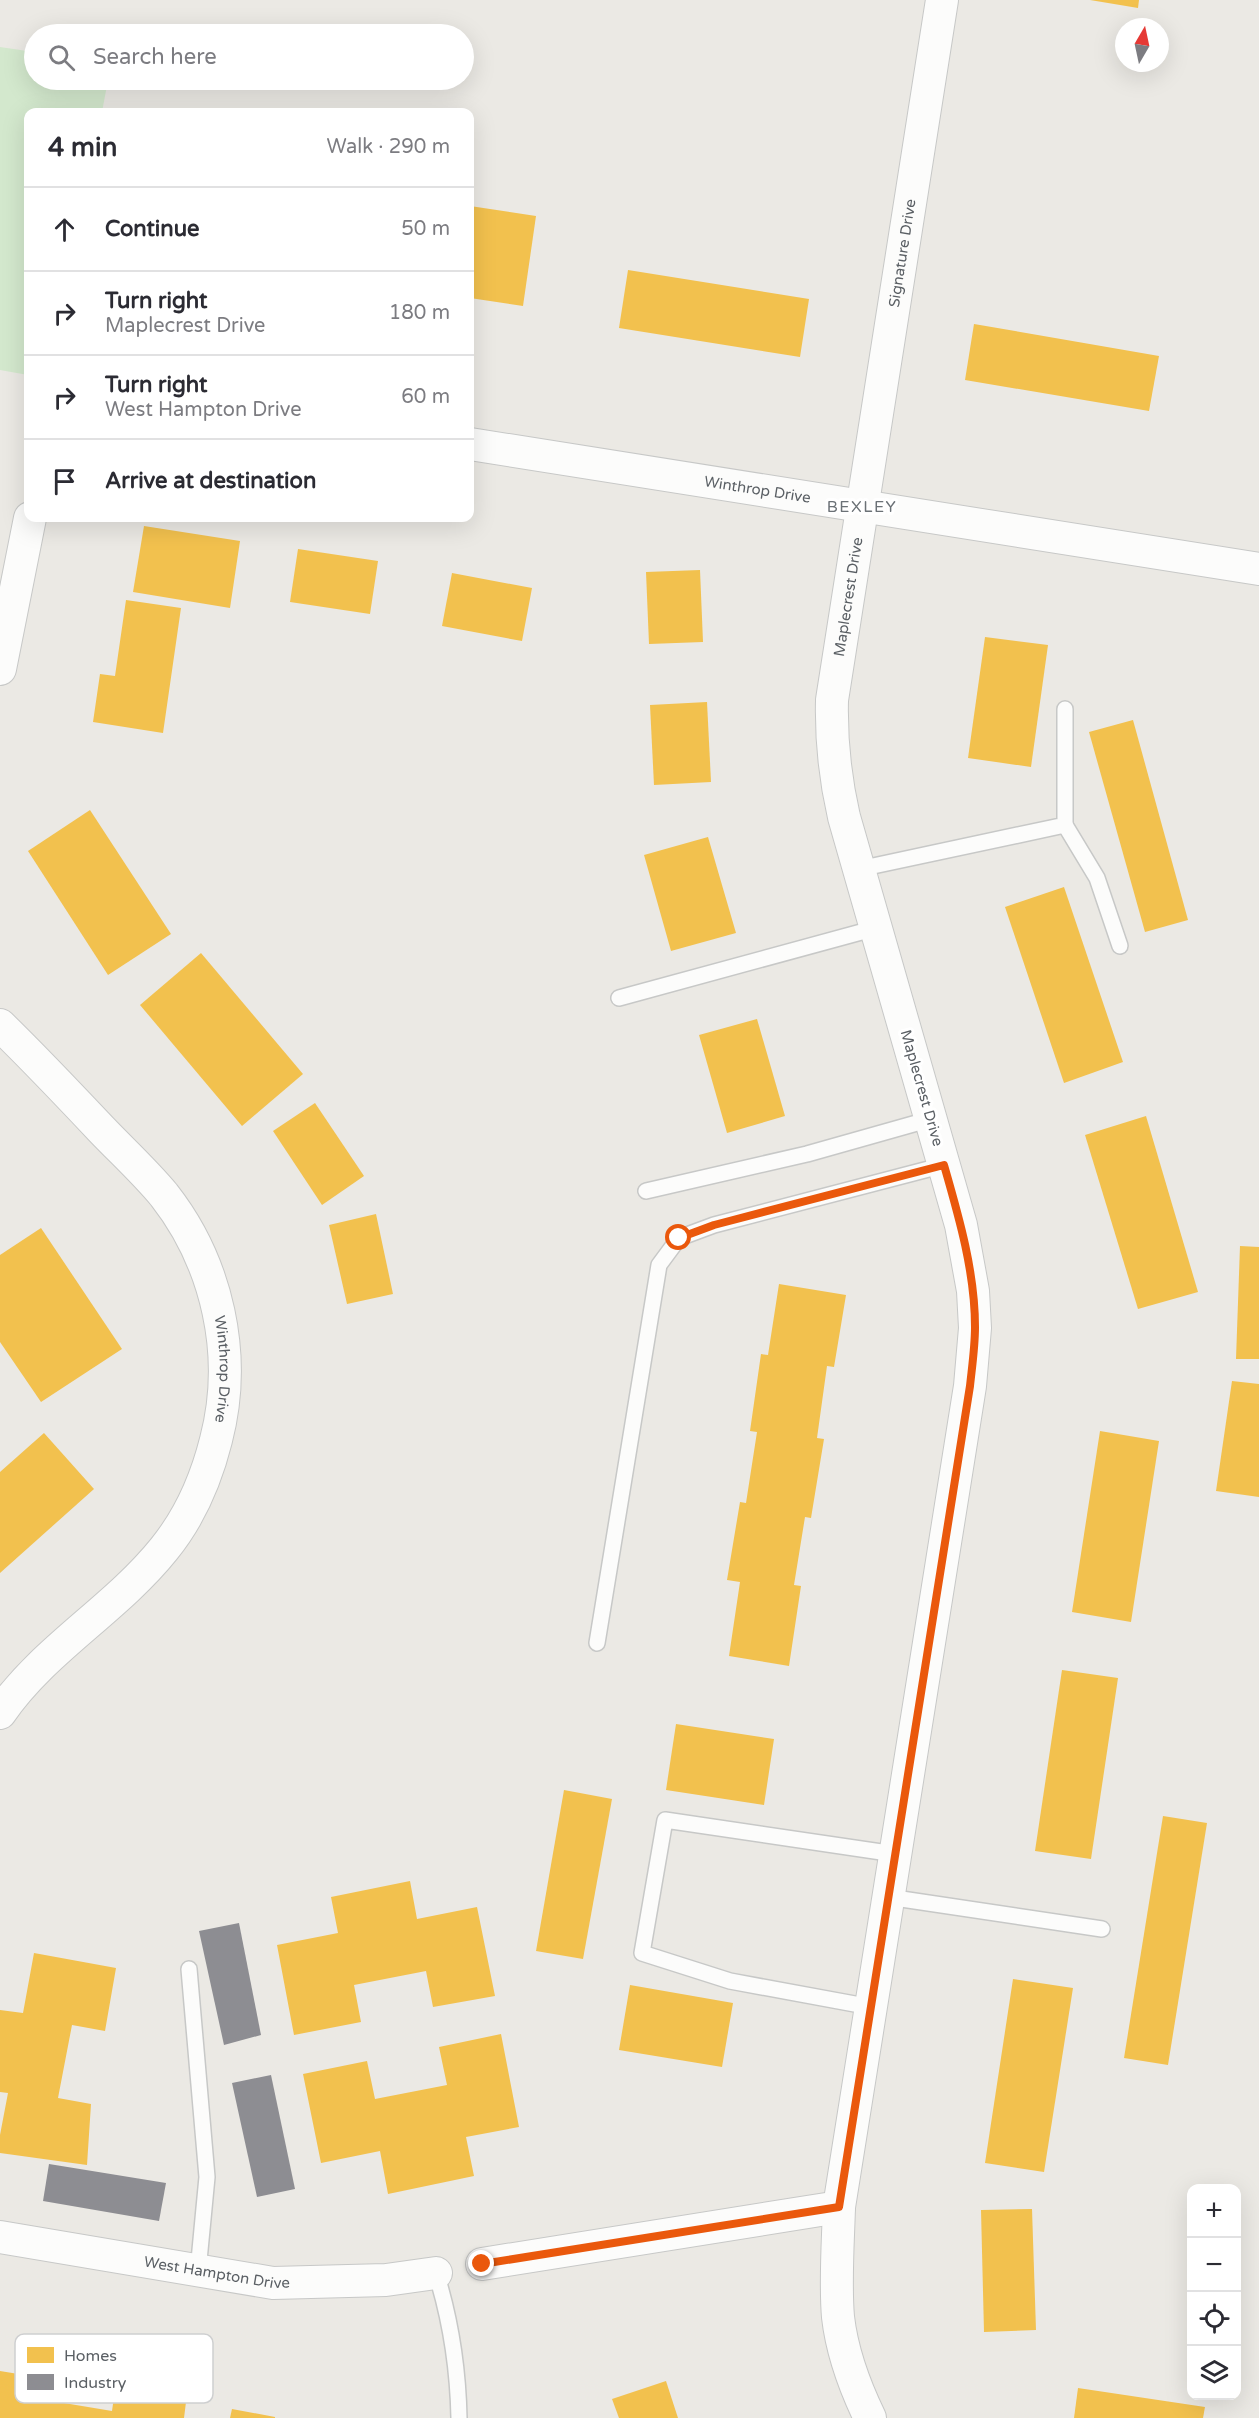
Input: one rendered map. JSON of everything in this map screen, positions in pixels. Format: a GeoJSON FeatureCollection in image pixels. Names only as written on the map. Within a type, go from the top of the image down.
{"type":"FeatureCollection","features":[{"type":"Feature","properties":{"kind":"street","name":"Signature Drive"},"geometry":{"type":"LineString","coordinates":[[862,506],[942,0]]}},
{"type":"Feature","properties":{"kind":"street","name":"Winthrop Drive"},"geometry":{"type":"LineString","coordinates":[[474,445],[1259,569]]}},
{"type":"Feature","properties":{"kind":"street","name":"Maplecrest Drive"},"geometry":{"type":"LineString","coordinates":[[862,506],[832,700],[831,742],[836,784],[961,1225],[973,1291],[975,1328],[970,1386],[839,2207],[838,2317],[845,2353],[858,2394],[870,2418]]}},
{"type":"Feature","properties":{"kind":"street"},"geometry":{"type":"LineString","coordinates":[[0,669],[29,522]]}},
{"type":"Feature","properties":{"kind":"street","name":"Winthrop Drive"},"geometry":{"type":"LineString","coordinates":[[0,1025],[148,1178],[170,1205],[195,1244],[212,1284],[222,1326],[226,1370],[223,1412],[207,1475],[180,1526],[144,1571],[46,1659],[18,1689],[0,1713]]}},
{"type":"Feature","properties":{"kind":"street"},"geometry":{"type":"LineString","coordinates":[[482,2264],[839,2207]]}},
{"type":"Feature","properties":{"kind":"street","name":"West Hampton Drive"},"geometry":{"type":"LineString","coordinates":[[0,2237],[273,2283],[386,2280],[436,2273]]}},
{"type":"Feature","properties":{"kind":"lane"},"geometry":{"type":"LineString","coordinates":[[1065,709],[1065,825],[1097,878],[1120,946]]}},
{"type":"Feature","properties":{"kind":"lane"},"geometry":{"type":"LineString","coordinates":[[859,868],[1065,825]]}},
{"type":"Feature","properties":{"kind":"lane"},"geometry":{"type":"LineString","coordinates":[[619,999],[876,928]]}},
{"type":"Feature","properties":{"kind":"lane"},"geometry":{"type":"LineString","coordinates":[[646,1191],[807,1154],[931,1119]]}},
{"type":"Feature","properties":{"kind":"lane"},"geometry":{"type":"LineString","coordinates":[[597,1643],[659,1265],[679,1238],[714,1225],[944,1165]]}},
{"type":"Feature","properties":{"kind":"lane"},"geometry":{"type":"LineString","coordinates":[[871,2007],[730,1981],[642,1953],[665,1820],[895,1854]]}},
{"type":"Feature","properties":{"kind":"lane"},"geometry":{"type":"LineString","coordinates":[[888,1897],[1102,1929]]}},
{"type":"Feature","properties":{"kind":"lane"},"geometry":{"type":"LineString","coordinates":[[189,1970],[207,2177],[198,2271]]}},
{"type":"Feature","properties":{"kind":"lane"},"geometry":{"type":"LineString","coordinates":[[436,2273],[449,2317],[458,2380],[459,2418]]}},
{"type":"Feature","properties":{"kind":"green space"},"geometry":{"type":"Polygon","coordinates":[[[0,47],[24,51],[24,90],[106,90],[103,108],[24,108],[24,374],[0,370],[0,47]]]}},
{"type":"Feature","properties":{"kind":"building: Homes"},"geometry":{"type":"Polygon","coordinates":[[[1090,0],[1139,0],[1138,8],[1090,0]]]}},
{"type":"Feature","properties":{"kind":"building: Homes"},"geometry":{"type":"Polygon","coordinates":[[[474,207],[536,216],[523,306],[474,299],[474,207]]]}},
{"type":"Feature","properties":{"kind":"building: Homes"},"geometry":{"type":"Polygon","coordinates":[[[628,270],[809,299],[800,357],[619,328],[628,270]]]}},
{"type":"Feature","properties":{"kind":"building: Homes"},"geometry":{"type":"Polygon","coordinates":[[[974,324],[1159,356],[1149,411],[965,380],[974,324]]]}},
{"type":"Feature","properties":{"kind":"building: Homes"},"geometry":{"type":"Polygon","coordinates":[[[144,526],[240,541],[230,608],[133,592],[144,526]]]}},
{"type":"Feature","properties":{"kind":"building: Homes"},"geometry":{"type":"Polygon","coordinates":[[[298,549],[378,561],[370,614],[290,602],[298,549]]]}},
{"type":"Feature","properties":{"kind":"building: Homes"},"geometry":{"type":"Polygon","coordinates":[[[700,570],[703,642],[649,644],[646,572],[700,570]]]}},
{"type":"Feature","properties":{"kind":"building: Homes"},"geometry":{"type":"Polygon","coordinates":[[[452,573],[532,588],[522,641],[442,626],[452,573]]]}},
{"type":"Feature","properties":{"kind":"building: Homes"},"geometry":{"type":"Polygon","coordinates":[[[126,600],[181,608],[163,733],[93,722],[100,674],[115,676],[126,600]]]}},
{"type":"Feature","properties":{"kind":"building: Homes"},"geometry":{"type":"Polygon","coordinates":[[[985,637],[1048,645],[1031,767],[968,758],[985,637]]]}},
{"type":"Feature","properties":{"kind":"building: Homes"},"geometry":{"type":"Polygon","coordinates":[[[707,702],[711,782],[654,785],[650,705],[707,702]]]}},
{"type":"Feature","properties":{"kind":"building: Homes"},"geometry":{"type":"Polygon","coordinates":[[[1133,720],[1188,920],[1145,932],[1089,732],[1133,720]]]}},
{"type":"Feature","properties":{"kind":"building: Homes"},"geometry":{"type":"Polygon","coordinates":[[[90,810],[171,934],[108,975],[28,851],[90,810]]]}},
{"type":"Feature","properties":{"kind":"building: Homes"},"geometry":{"type":"Polygon","coordinates":[[[708,837],[736,933],[671,951],[644,855],[708,837]]]}},
{"type":"Feature","properties":{"kind":"building: Homes"},"geometry":{"type":"Polygon","coordinates":[[[1064,887],[1123,1062],[1064,1083],[1005,907],[1064,887]]]}},
{"type":"Feature","properties":{"kind":"building: Homes"},"geometry":{"type":"Polygon","coordinates":[[[201,953],[303,1074],[242,1126],[140,1005],[201,953]]]}},
{"type":"Feature","properties":{"kind":"building: Homes"},"geometry":{"type":"Polygon","coordinates":[[[757,1019],[785,1116],[727,1133],[699,1035],[757,1019]]]}},
{"type":"Feature","properties":{"kind":"building: Homes"},"geometry":{"type":"Polygon","coordinates":[[[315,1103],[364,1176],[322,1205],[273,1131],[315,1103]]]}},
{"type":"Feature","properties":{"kind":"building: Homes"},"geometry":{"type":"Polygon","coordinates":[[[1146,1116],[1198,1292],[1138,1309],[1085,1135],[1146,1116]]]}},
{"type":"Feature","properties":{"kind":"building: Homes"},"geometry":{"type":"Polygon","coordinates":[[[376,1214],[393,1294],[347,1304],[329,1225],[376,1214]]]}},
{"type":"Feature","properties":{"kind":"building: Homes"},"geometry":{"type":"Polygon","coordinates":[[[41,1228],[122,1349],[41,1402],[0,1342],[0,1255],[41,1228]]]}},
{"type":"Feature","properties":{"kind":"building: Homes"},"geometry":{"type":"Polygon","coordinates":[[[1240,1246],[1259,1247],[1259,1359],[1236,1359],[1240,1246]]]}},
{"type":"Feature","properties":{"kind":"building: Homes"},"geometry":{"type":"Polygon","coordinates":[[[779,1284],[846,1295],[834,1367],[827,1366],[817,1438],[824,1439],[811,1518],[805,1517],[794,1585],[801,1586],[789,1666],[729,1656],[740,1582],[727,1580],[740,1502],[746,1503],[757,1432],[750,1431],[761,1354],[768,1355],[779,1284]]]}},
{"type":"Feature","properties":{"kind":"building: Homes"},"geometry":{"type":"Polygon","coordinates":[[[1232,1381],[1259,1384],[1259,1497],[1216,1491],[1232,1381]]]}},
{"type":"Feature","properties":{"kind":"building: Homes"},"geometry":{"type":"Polygon","coordinates":[[[1100,1431],[1159,1441],[1131,1622],[1072,1612],[1100,1431]]]}},
{"type":"Feature","properties":{"kind":"building: Homes"},"geometry":{"type":"Polygon","coordinates":[[[44,1433],[94,1489],[0,1573],[0,1472],[44,1433]]]}},
{"type":"Feature","properties":{"kind":"building: Homes"},"geometry":{"type":"Polygon","coordinates":[[[1062,1670],[1118,1678],[1091,1859],[1035,1851],[1062,1670]]]}},
{"type":"Feature","properties":{"kind":"building: Homes"},"geometry":{"type":"Polygon","coordinates":[[[676,1724],[774,1739],[764,1805],[666,1790],[676,1724]]]}},
{"type":"Feature","properties":{"kind":"building: Homes"},"geometry":{"type":"Polygon","coordinates":[[[564,1790],[612,1799],[583,1959],[536,1951],[564,1790]]]}},
{"type":"Feature","properties":{"kind":"building: Homes"},"geometry":{"type":"Polygon","coordinates":[[[1163,1816],[1207,1823],[1168,2065],[1124,2058],[1163,1816]]]}},
{"type":"Feature","properties":{"kind":"building: Homes"},"geometry":{"type":"Polygon","coordinates":[[[410,1881],[417,1919],[477,1907],[495,1996],[433,2007],[426,1971],[354,1985],[361,2022],[294,2035],[277,1945],[338,1933],[331,1897],[410,1881]]]}},
{"type":"Feature","properties":{"kind":"building: Homes"},"geometry":{"type":"Polygon","coordinates":[[[34,1953],[116,1968],[105,2031],[72,2025],[58,2098],[91,2104],[87,2165],[0,2153],[0,2135],[8,2093],[0,2092],[0,2010],[23,2013],[34,1953]]]}},
{"type":"Feature","properties":{"kind":"building: Homes"},"geometry":{"type":"Polygon","coordinates":[[[1013,1979],[1073,1988],[1044,2172],[985,2163],[1013,1979]]]}},
{"type":"Feature","properties":{"kind":"building: Homes"},"geometry":{"type":"Polygon","coordinates":[[[630,1985],[733,2003],[722,2067],[619,2050],[630,1985]]]}},
{"type":"Feature","properties":{"kind":"building: Homes"},"geometry":{"type":"Polygon","coordinates":[[[501,2034],[519,2127],[466,2137],[474,2176],[388,2194],[380,2151],[321,2163],[303,2074],[367,2061],[375,2099],[447,2085],[439,2047],[501,2034]]]}},
{"type":"Feature","properties":{"kind":"building: Homes"},"geometry":{"type":"Polygon","coordinates":[[[1032,2209],[1036,2330],[984,2332],[981,2210],[1032,2209]]]}},
{"type":"Feature","properties":{"kind":"building: Homes"},"geometry":{"type":"Polygon","coordinates":[[[0,2371],[15,2373],[15,2403],[64,2403],[112,2411],[113,2403],[186,2403],[184,2418],[0,2418],[0,2371]]]}},
{"type":"Feature","properties":{"kind":"building: Homes"},"geometry":{"type":"Polygon","coordinates":[[[666,2381],[678,2418],[619,2418],[612,2399],[666,2381]]]}},
{"type":"Feature","properties":{"kind":"building: Homes"},"geometry":{"type":"Polygon","coordinates":[[[1078,2388],[1205,2407],[1203,2418],[1074,2418],[1078,2388]]]}},
{"type":"Feature","properties":{"kind":"building: Homes"},"geometry":{"type":"Polygon","coordinates":[[[232,2409],[275,2417],[275,2418],[230,2418],[232,2409]]]}},
{"type":"Feature","properties":{"kind":"building: Industry"},"geometry":{"type":"Polygon","coordinates":[[[239,1923],[261,2035],[224,2045],[199,1931],[239,1923]]]}},
{"type":"Feature","properties":{"kind":"building: Industry"},"geometry":{"type":"Polygon","coordinates":[[[271,2075],[295,2189],[257,2197],[232,2083],[271,2075]]]}},
{"type":"Feature","properties":{"kind":"building: Industry"},"geometry":{"type":"Polygon","coordinates":[[[49,2164],[166,2183],[159,2221],[43,2201],[49,2164]]]}},
{"type":"Feature","properties":{"kind":"district","name":"BEXLEY"},"geometry":{"type":"Point","coordinates":[862,506]}},
{"type":"Feature","properties":{"kind":"route"},"geometry":{"type":"LineString","coordinates":[[482,2264],[839,2207],[970,1386],[975,1328],[973,1291],[961,1225],[944,1165],[714,1225],[679,1238]]}}]}
